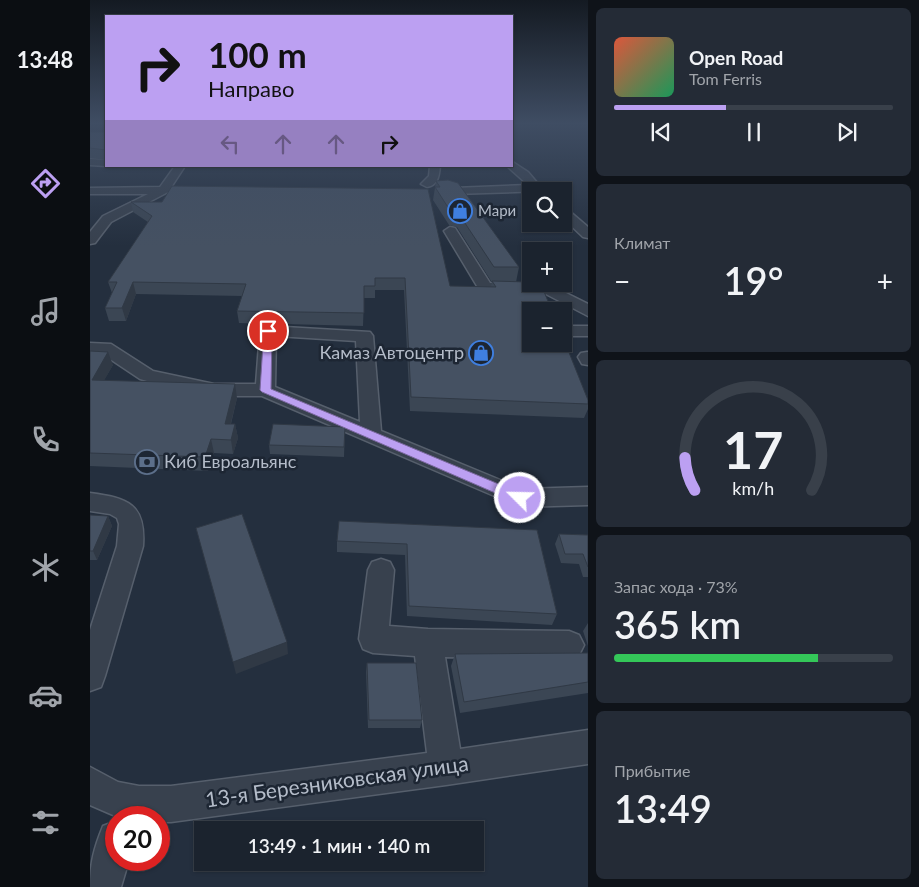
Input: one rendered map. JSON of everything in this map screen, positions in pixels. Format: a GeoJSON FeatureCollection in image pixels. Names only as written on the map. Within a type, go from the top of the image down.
{"type":"FeatureCollection","features":[{"type":"Feature","properties":{"kind":"street"},"geometry":{"type":"LineString","coordinates":[[513,166],[530,182]]}},
{"type":"Feature","properties":{"kind":"street"},"geometry":{"type":"LineString","coordinates":[[90,240],[107,219],[164,190],[179,167]]}},
{"type":"Feature","properties":{"kind":"street"},"geometry":{"type":"LineString","coordinates":[[427,184],[434,177],[435,167]]}},
{"type":"Feature","properties":{"kind":"street"},"geometry":{"type":"LineString","coordinates":[[90,191],[164,190]]}},
{"type":"Feature","properties":{"kind":"street"},"geometry":{"type":"LineString","coordinates":[[454,191],[522,190]]}},
{"type":"Feature","properties":{"kind":"street"},"geometry":{"type":"LineString","coordinates":[[90,199],[143,201]]}},
{"type":"Feature","properties":{"kind":"street"},"geometry":{"type":"LineString","coordinates":[[572,220],[588,234]]}},
{"type":"Feature","properties":{"kind":"street"},"geometry":{"type":"LineString","coordinates":[[450,231],[485,288],[547,288],[588,311]]}},
{"type":"Feature","properties":{"kind":"street"},"geometry":{"type":"LineString","coordinates":[[265,390],[268,331],[364,336],[371,434]]}},
{"type":"Feature","properties":{"kind":"street"},"geometry":{"type":"LineString","coordinates":[[572,331],[588,331]]}},
{"type":"Feature","properties":{"kind":"street"},"geometry":{"type":"LineString","coordinates":[[90,348],[104,348],[147,375],[214,390],[265,390],[520,498],[588,496]]}},
{"type":"Feature","properties":{"kind":"street"},"geometry":{"type":"LineString","coordinates":[[90,502],[111,506],[125,512],[130,517],[132,528],[130,546],[90,676]]}},
{"type":"Feature","properties":{"kind":"street"},"geometry":{"type":"LineString","coordinates":[[381,570],[373,639],[428,643],[569,645]]}},
{"type":"Feature","properties":{"kind":"street"},"geometry":{"type":"LineString","coordinates":[[428,643],[446,768]]}},
{"type":"Feature","properties":{"kind":"street","name":"13-я Березниковская улица"},"geometry":{"type":"LineString","coordinates":[[145,806],[446,768],[588,747]]}},
{"type":"Feature","properties":{"kind":"street","name":"13-я Березниковская улица"},"geometry":{"type":"LineString","coordinates":[[90,784],[119,806]]}},
{"type":"Feature","properties":{"kind":"street"},"geometry":{"type":"LineString","coordinates":[[102,887],[107,871]]}},
{"type":"Feature","properties":{"kind":"building"},"geometry":{"type":"Polygon","coordinates":[[[448,180],[458,183],[519,267],[494,267],[459,214],[451,212],[435,187],[440,187],[436,181],[448,180]]]}},
{"type":"Feature","properties":{"kind":"building"},"geometry":{"type":"Polygon","coordinates":[[[172,186],[428,189],[450,286],[496,287],[492,281],[522,282],[522,292],[544,292],[548,302],[522,302],[522,352],[569,352],[588,404],[411,397],[405,278],[375,278],[375,286],[364,286],[364,313],[237,311],[246,284],[133,282],[122,308],[105,308],[117,282],[108,282],[152,216],[131,202],[162,202],[172,186]]]}},
{"type":"Feature","properties":{"kind":"building"},"geometry":{"type":"Polygon","coordinates":[[[90,351],[108,352],[92,380],[235,384],[225,424],[235,424],[231,440],[211,439],[205,457],[90,453],[90,351]]]}},
{"type":"Feature","properties":{"kind":"building"},"geometry":{"type":"Polygon","coordinates":[[[273,424],[345,427],[344,447],[269,445],[273,424]]]}},
{"type":"Feature","properties":{"kind":"building"},"geometry":{"type":"Polygon","coordinates":[[[242,514],[287,642],[233,662],[196,528],[242,514]]]}},
{"type":"Feature","properties":{"kind":"building"},"geometry":{"type":"Polygon","coordinates":[[[90,515],[108,516],[93,551],[90,551],[90,515]]]}},
{"type":"Feature","properties":{"kind":"building"},"geometry":{"type":"Polygon","coordinates":[[[339,521],[537,530],[557,614],[409,606],[407,544],[337,541],[339,521]]]}},
{"type":"Feature","properties":{"kind":"building"},"geometry":{"type":"Polygon","coordinates":[[[559,534],[588,535],[588,567],[583,554],[565,554],[559,534]]]}},
{"type":"Feature","properties":{"kind":"building"},"geometry":{"type":"Polygon","coordinates":[[[588,653],[588,682],[464,702],[455,654],[588,653]]]}},
{"type":"Feature","properties":{"kind":"building"},"geometry":{"type":"Polygon","coordinates":[[[367,663],[416,663],[422,720],[369,720],[367,663]]]}},
{"type":"Feature","properties":{"kind":"place","name":"Мари"},"geometry":{"type":"Point","coordinates":[460,211]}},
{"type":"Feature","properties":{"kind":"place","name":"Камаз Автоцентр"},"geometry":{"type":"Point","coordinates":[481,353]}},
{"type":"Feature","properties":{"kind":"place","name":"Киб Евроальянс"},"geometry":{"type":"Point","coordinates":[147,462]}},
{"type":"Feature","properties":{"kind":"route"},"geometry":{"type":"LineString","coordinates":[[268,331],[265,390],[520,498]]}}]}
